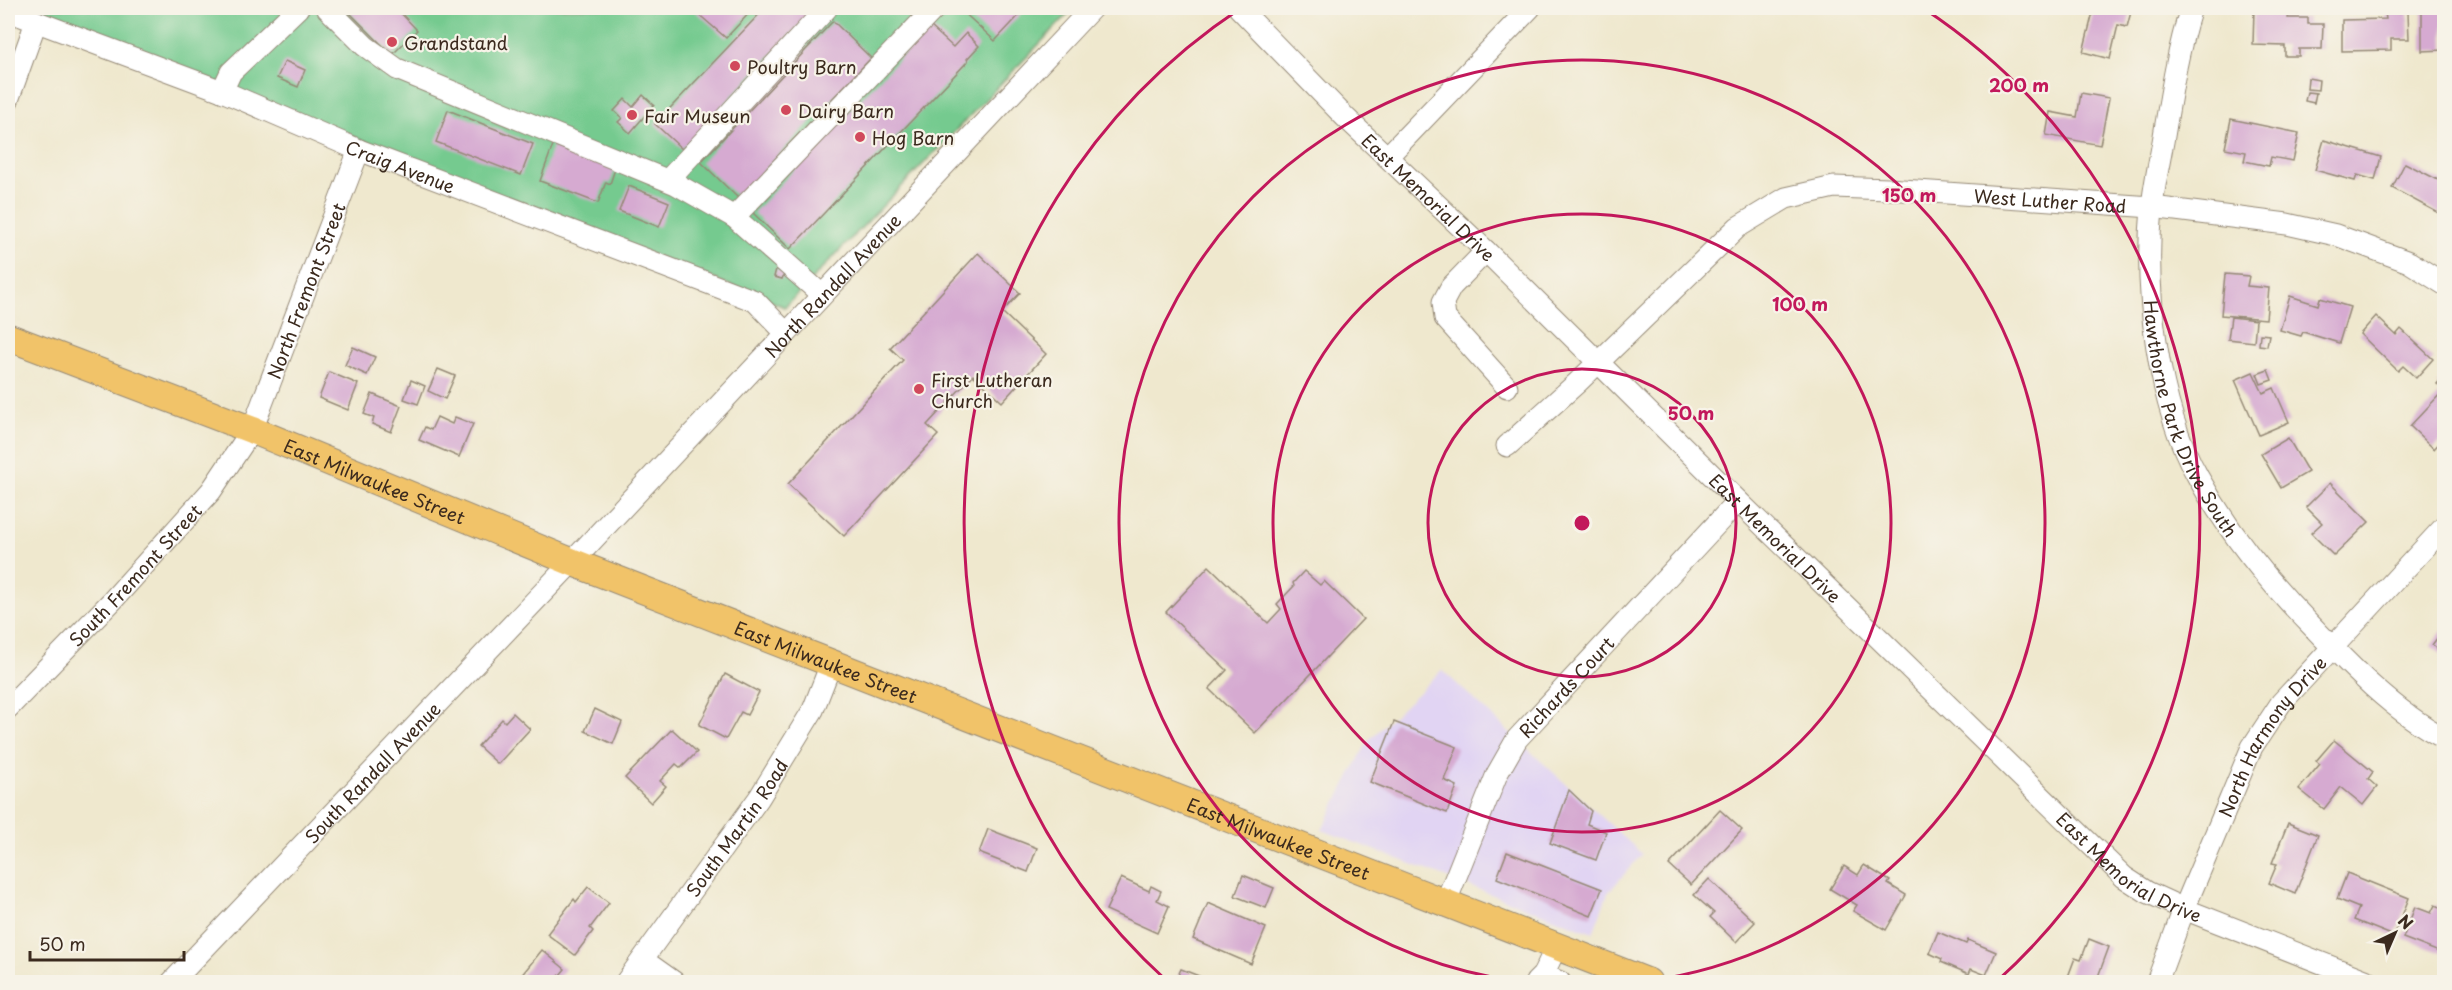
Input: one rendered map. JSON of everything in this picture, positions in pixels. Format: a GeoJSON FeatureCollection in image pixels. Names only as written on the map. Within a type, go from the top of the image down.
{"type":"FeatureCollection","features":[{"type":"Feature","properties":{"kind":"main road","name":"East Milwaukee Street"},"geometry":{"type":"LineString","coordinates":[[8,337],[252,430],[572,562],[831,664],[1648,982]]}},
{"type":"Feature","properties":{"kind":"street"},"geometry":{"type":"LineString","coordinates":[[222,92],[231,72],[298,8]]}},
{"type":"Feature","properties":{"kind":"street"},"geometry":{"type":"LineString","coordinates":[[327,8],[365,46],[397,69],[668,180],[720,207],[821,294]]}},
{"type":"Feature","properties":{"kind":"street"},"geometry":{"type":"LineString","coordinates":[[668,180],[827,8]]}},
{"type":"Feature","properties":{"kind":"street"},"geometry":{"type":"LineString","coordinates":[[734,217],[935,8]]}},
{"type":"Feature","properties":{"kind":"street","name":"North Randall Avenue"},"geometry":{"type":"LineString","coordinates":[[572,562],[785,332],[1092,8]]}},
{"type":"Feature","properties":{"kind":"street","name":"East Memorial Drive"},"geometry":{"type":"LineString","coordinates":[[1239,8],[1345,117],[1486,251],[2105,861],[2147,892],[2184,909],[2370,982]]}},
{"type":"Feature","properties":{"kind":"street"},"geometry":{"type":"LineString","coordinates":[[1388,156],[1530,8]]}},
{"type":"Feature","properties":{"kind":"street","name":"Hawthorne Park Drive South"},"geometry":{"type":"LineString","coordinates":[[2191,8],[2172,90],[2152,207],[2149,260],[2155,338],[2177,429],[2196,476],[2232,534],[2277,590],[2332,647],[2404,712],[2425,728],[2445,738]]}},
{"type":"Feature","properties":{"kind":"street","name":"Craig Avenue"},"geometry":{"type":"LineString","coordinates":[[8,11],[222,92],[359,150],[754,301],[785,332]]}},
{"type":"Feature","properties":{"kind":"street"},"geometry":{"type":"LineString","coordinates":[[8,100],[36,22]]}},
{"type":"Feature","properties":{"kind":"street","name":"North Fremont Street"},"geometry":{"type":"LineString","coordinates":[[252,430],[359,150]]}},
{"type":"Feature","properties":{"kind":"street","name":"West Luther Road"},"geometry":{"type":"LineString","coordinates":[[1507,446],[1738,227],[1786,198],[1834,188],[1888,189],[2152,207],[2287,224],[2336,235],[2409,262],[2445,284]]}},
{"type":"Feature","properties":{"kind":"street"},"geometry":{"type":"LineString","coordinates":[[1486,251],[1451,287],[1443,302],[1445,318],[1507,387]]}},
{"type":"Feature","properties":{"kind":"street","name":"South Fremont Street"},"geometry":{"type":"LineString","coordinates":[[8,708],[112,601],[211,491],[252,430]]}},
{"type":"Feature","properties":{"kind":"street","name":"Richards Court"},"geometry":{"type":"LineString","coordinates":[[1444,904],[1497,774],[1517,739],[1738,501]]}},
{"type":"Feature","properties":{"kind":"street","name":"North Harmony Drive"},"geometry":{"type":"LineString","coordinates":[[2157,982],[2184,909],[2252,747],[2281,703],[2445,527]]}},
{"type":"Feature","properties":{"kind":"street","name":"South Randall Avenue"},"geometry":{"type":"LineString","coordinates":[[172,982],[572,562]]}},
{"type":"Feature","properties":{"kind":"street","name":"South Martin Road"},"geometry":{"type":"LineString","coordinates":[[626,982],[759,798],[813,710],[831,664]]}},
{"type":"Feature","properties":{"kind":"street"},"geometry":{"type":"LineString","coordinates":[[1546,980],[1557,947]]}},
{"type":"Feature","properties":{"kind":"street"},"geometry":{"type":"LineString","coordinates":[[643,960],[674,982]]}},
{"type":"Feature","properties":{"kind":"shaded area"},"geometry":{"type":"Polygon","coordinates":[[[1442,670],[1642,854],[1608,893],[1593,933],[1322,830],[1368,741],[1442,670]]]}},
{"type":"Feature","properties":{"kind":"green space"},"geometry":{"type":"Polygon","coordinates":[[[27,8],[1074,8],[785,307],[27,8]]]}},
{"type":"Feature","properties":{"kind":"building","name":"Grandstand"},"geometry":{"type":"Polygon","coordinates":[[[345,8],[396,8],[417,30],[392,55],[345,8]]]}},
{"type":"Feature","properties":{"kind":"building"},"geometry":{"type":"Polygon","coordinates":[[[698,8],[754,8],[726,38],[695,11],[698,8]]]}},
{"type":"Feature","properties":{"kind":"building","name":"Poultry Barn"},"geometry":{"type":"Polygon","coordinates":[[[765,8],[816,8],[682,149],[655,124],[765,8]]]}},
{"type":"Feature","properties":{"kind":"building"},"geometry":{"type":"Polygon","coordinates":[[[959,8],[1026,8],[995,41],[959,8]]]}},
{"type":"Feature","properties":{"kind":"building"},"geometry":{"type":"Polygon","coordinates":[[[2094,8],[2132,8],[2127,27],[2118,25],[2110,59],[2083,52],[2094,8]]]}},
{"type":"Feature","properties":{"kind":"building"},"geometry":{"type":"Polygon","coordinates":[[[2254,8],[2288,9],[2288,18],[2308,18],[2308,24],[2323,24],[2322,49],[2299,49],[2299,56],[2285,56],[2285,46],[2253,45],[2254,8]]]}},
{"type":"Feature","properties":{"kind":"building"},"geometry":{"type":"Polygon","coordinates":[[[2422,11],[2443,11],[2444,50],[2422,51],[2422,11]]]}},
{"type":"Feature","properties":{"kind":"building"},"geometry":{"type":"Polygon","coordinates":[[[2408,12],[2409,39],[2391,39],[2391,50],[2342,51],[2342,20],[2386,19],[2385,13],[2408,12]]]}},
{"type":"Feature","properties":{"kind":"building","name":"Dairy Barn"},"geometry":{"type":"Polygon","coordinates":[[[833,21],[871,58],[738,198],[701,162],[833,21]]]}},
{"type":"Feature","properties":{"kind":"building","name":"Hog Barn"},"geometry":{"type":"Polygon","coordinates":[[[930,26],[953,47],[966,33],[979,46],[967,59],[968,61],[790,249],[753,213],[930,26]]]}},
{"type":"Feature","properties":{"kind":"building"},"geometry":{"type":"Polygon","coordinates":[[[285,61],[305,70],[298,87],[277,78],[285,61]]]}},
{"type":"Feature","properties":{"kind":"building"},"geometry":{"type":"Polygon","coordinates":[[[2308,78],[2319,80],[2318,90],[2307,89],[2308,78]]]}},
{"type":"Feature","properties":{"kind":"building"},"geometry":{"type":"Polygon","coordinates":[[[2307,92],[2316,93],[2314,103],[2305,101],[2307,92]]]}},
{"type":"Feature","properties":{"kind":"building"},"geometry":{"type":"Polygon","coordinates":[[[2081,93],[2109,98],[2100,145],[2046,135],[2050,112],[2077,117],[2081,93]]]}},
{"type":"Feature","properties":{"kind":"building","name":"Fair Museun"},"geometry":{"type":"Polygon","coordinates":[[[643,95],[654,105],[630,133],[618,122],[622,118],[614,111],[625,99],[633,107],[643,95]]]}},
{"type":"Feature","properties":{"kind":"building"},"geometry":{"type":"Polygon","coordinates":[[[448,110],[533,144],[521,175],[436,142],[448,110]]]}},
{"type":"Feature","properties":{"kind":"building"},"geometry":{"type":"Polygon","coordinates":[[[2231,119],[2299,133],[2293,161],[2271,157],[2269,166],[2244,161],[2246,152],[2225,148],[2231,119]]]}},
{"type":"Feature","properties":{"kind":"building"},"geometry":{"type":"Polygon","coordinates":[[[2324,140],[2381,157],[2375,180],[2357,175],[2355,181],[2315,170],[2324,140]]]}},
{"type":"Feature","properties":{"kind":"building"},"geometry":{"type":"Polygon","coordinates":[[[553,145],[615,169],[610,184],[606,182],[598,203],[540,181],[553,145]]]}},
{"type":"Feature","properties":{"kind":"building"},"geometry":{"type":"Polygon","coordinates":[[[2405,163],[2444,183],[2444,216],[2392,188],[2405,163]]]}},
{"type":"Feature","properties":{"kind":"building"},"geometry":{"type":"Polygon","coordinates":[[[629,186],[669,202],[659,227],[619,211],[629,186]]]}},
{"type":"Feature","properties":{"kind":"building","name":"First Lutheran Church"},"geometry":{"type":"Polygon","coordinates":[[[978,253],[1020,293],[1002,312],[1046,354],[1002,402],[973,375],[927,425],[938,435],[844,536],[788,484],[903,360],[890,348],[978,253]]]}},
{"type":"Feature","properties":{"kind":"building"},"geometry":{"type":"Polygon","coordinates":[[[776,269],[785,272],[782,279],[774,277],[776,269]]]}},
{"type":"Feature","properties":{"kind":"building"},"geometry":{"type":"Polygon","coordinates":[[[2225,274],[2249,276],[2247,286],[2269,288],[2266,319],[2221,315],[2225,274]]]}},
{"type":"Feature","properties":{"kind":"building"},"geometry":{"type":"Polygon","coordinates":[[[2290,296],[2318,305],[2320,298],[2350,307],[2339,343],[2303,332],[2301,336],[2280,330],[2290,296]]]}},
{"type":"Feature","properties":{"kind":"building"},"geometry":{"type":"Polygon","coordinates":[[[2376,316],[2396,335],[2401,329],[2433,359],[2416,378],[2403,366],[2398,371],[2360,334],[2376,316]]]}},
{"type":"Feature","properties":{"kind":"building"},"geometry":{"type":"Polygon","coordinates":[[[2231,317],[2256,320],[2254,342],[2228,339],[2231,317]]]}},
{"type":"Feature","properties":{"kind":"building"},"geometry":{"type":"Polygon","coordinates":[[[2260,334],[2269,335],[2267,346],[2259,345],[2260,334]]]}},
{"type":"Feature","properties":{"kind":"building"},"geometry":{"type":"Polygon","coordinates":[[[353,347],[375,357],[367,375],[345,365],[353,347]]]}},
{"type":"Feature","properties":{"kind":"building"},"geometry":{"type":"Polygon","coordinates":[[[438,369],[455,376],[445,399],[428,391],[438,369]]]}},
{"type":"Feature","properties":{"kind":"building"},"geometry":{"type":"Polygon","coordinates":[[[2268,370],[2272,380],[2261,384],[2257,374],[2268,370]]]}},
{"type":"Feature","properties":{"kind":"building"},"geometry":{"type":"Polygon","coordinates":[[[329,372],[358,384],[348,410],[319,398],[329,372]]]}},
{"type":"Feature","properties":{"kind":"building"},"geometry":{"type":"Polygon","coordinates":[[[2253,372],[2263,393],[2274,388],[2289,422],[2259,435],[2235,380],[2253,372]]]}},
{"type":"Feature","properties":{"kind":"building"},"geometry":{"type":"Polygon","coordinates":[[[2444,376],[2444,390],[2437,384],[2444,376]]]}},
{"type":"Feature","properties":{"kind":"building"},"geometry":{"type":"Polygon","coordinates":[[[411,380],[425,386],[418,404],[404,399],[411,380]]]}},
{"type":"Feature","properties":{"kind":"building"},"geometry":{"type":"Polygon","coordinates":[[[2444,390],[2444,438],[2434,449],[2410,426],[2444,390]]]}},
{"type":"Feature","properties":{"kind":"building"},"geometry":{"type":"Polygon","coordinates":[[[372,394],[401,406],[391,432],[372,424],[374,418],[364,414],[372,394]]]}},
{"type":"Feature","properties":{"kind":"building"},"geometry":{"type":"Polygon","coordinates":[[[437,417],[452,424],[455,417],[473,424],[459,457],[419,440],[425,427],[431,430],[437,417]]]}},
{"type":"Feature","properties":{"kind":"building"},"geometry":{"type":"Polygon","coordinates":[[[2288,438],[2308,472],[2281,488],[2261,454],[2288,438]]]}},
{"type":"Feature","properties":{"kind":"building"},"geometry":{"type":"Polygon","coordinates":[[[2330,483],[2369,522],[2334,556],[2311,533],[2322,523],[2306,507],[2330,483]]]}},
{"type":"Feature","properties":{"kind":"building"},"geometry":{"type":"Polygon","coordinates":[[[1209,566],[1268,623],[1281,609],[1277,604],[1304,571],[1320,585],[1324,581],[1363,619],[1255,733],[1209,689],[1227,670],[1166,612],[1209,566]]]}},
{"type":"Feature","properties":{"kind":"building"},"geometry":{"type":"Polygon","coordinates":[[[2444,629],[2444,656],[2432,645],[2444,629]]]}},
{"type":"Feature","properties":{"kind":"building"},"geometry":{"type":"Polygon","coordinates":[[[725,674],[759,692],[747,715],[741,712],[726,739],[699,725],[725,674]]]}},
{"type":"Feature","properties":{"kind":"building"},"geometry":{"type":"Polygon","coordinates":[[[595,709],[622,722],[613,744],[585,731],[595,709]]]}},
{"type":"Feature","properties":{"kind":"building"},"geometry":{"type":"Polygon","coordinates":[[[513,713],[530,729],[498,764],[478,746],[502,719],[505,722],[513,713]]]}},
{"type":"Feature","properties":{"kind":"building"},"geometry":{"type":"Polygon","coordinates":[[[1394,722],[1457,747],[1444,780],[1457,786],[1447,813],[1370,782],[1394,722]]]}},
{"type":"Feature","properties":{"kind":"building"},"geometry":{"type":"Polygon","coordinates":[[[672,729],[697,752],[681,768],[676,764],[660,781],[666,786],[651,803],[625,778],[672,729]]]}},
{"type":"Feature","properties":{"kind":"building"},"geometry":{"type":"Polygon","coordinates":[[[2334,740],[2373,772],[2368,779],[2377,787],[2363,805],[2341,787],[2324,809],[2299,789],[2320,764],[2316,761],[2334,740]]]}},
{"type":"Feature","properties":{"kind":"building"},"geometry":{"type":"Polygon","coordinates":[[[1569,790],[1591,811],[1587,824],[1606,832],[1596,860],[1550,843],[1569,790]]]}},
{"type":"Feature","properties":{"kind":"building"},"geometry":{"type":"Polygon","coordinates":[[[1720,810],[1742,830],[1691,885],[1669,865],[1720,810]]]}},
{"type":"Feature","properties":{"kind":"building"},"geometry":{"type":"Polygon","coordinates":[[[2288,823],[2318,835],[2295,894],[2269,883],[2277,864],[2272,863],[2288,823]]]}},
{"type":"Feature","properties":{"kind":"building"},"geometry":{"type":"Polygon","coordinates":[[[988,829],[1037,848],[1028,872],[979,853],[988,829]]]}},
{"type":"Feature","properties":{"kind":"building"},"geometry":{"type":"Polygon","coordinates":[[[1507,852],[1602,889],[1591,916],[1497,878],[1507,852]]]}},
{"type":"Feature","properties":{"kind":"building"},"geometry":{"type":"Polygon","coordinates":[[[1864,865],[1890,881],[1888,884],[1906,895],[1886,930],[1853,911],[1857,905],[1830,889],[1844,866],[1858,875],[1864,865]]]}},
{"type":"Feature","properties":{"kind":"building"},"geometry":{"type":"Polygon","coordinates":[[[2347,873],[2409,898],[2394,936],[2354,920],[2359,908],[2337,899],[2347,873]]]}},
{"type":"Feature","properties":{"kind":"building"},"geometry":{"type":"Polygon","coordinates":[[[1243,875],[1274,888],[1266,908],[1235,896],[1243,875]]]}},
{"type":"Feature","properties":{"kind":"building"},"geometry":{"type":"Polygon","coordinates":[[[1121,878],[1149,891],[1151,886],[1161,891],[1157,900],[1169,906],[1157,933],[1106,910],[1121,878]]]}},
{"type":"Feature","properties":{"kind":"building"},"geometry":{"type":"Polygon","coordinates":[[[1709,879],[1755,922],[1736,942],[1710,917],[1714,913],[1694,895],[1709,879]]]}},
{"type":"Feature","properties":{"kind":"building"},"geometry":{"type":"Polygon","coordinates":[[[588,887],[609,903],[590,928],[593,931],[575,955],[547,934],[574,899],[576,902],[588,887]]]}},
{"type":"Feature","properties":{"kind":"building"},"geometry":{"type":"Polygon","coordinates":[[[1208,903],[1266,928],[1251,964],[1193,939],[1208,903]]]}},
{"type":"Feature","properties":{"kind":"building"},"geometry":{"type":"Polygon","coordinates":[[[2435,905],[2444,909],[2444,954],[2403,938],[2415,907],[2431,913],[2435,905]]]}},
{"type":"Feature","properties":{"kind":"building"},"geometry":{"type":"Polygon","coordinates":[[[1938,932],[1966,944],[1968,940],[1996,952],[1986,975],[1971,969],[1969,974],[1941,962],[1942,959],[1929,953],[1938,932]]]}},
{"type":"Feature","properties":{"kind":"building"},"geometry":{"type":"Polygon","coordinates":[[[2089,939],[2109,947],[2096,982],[2066,982],[2075,958],[2081,960],[2089,939]]]}},
{"type":"Feature","properties":{"kind":"building"},"geometry":{"type":"Polygon","coordinates":[[[542,950],[565,969],[554,982],[516,982],[542,950]]]}},
{"type":"Feature","properties":{"kind":"building"},"geometry":{"type":"Polygon","coordinates":[[[1181,969],[1214,982],[1175,982],[1181,969]]]}},
{"type":"Feature","properties":{"kind":"place","name":"Grandstand"},"geometry":{"type":"Point","coordinates":[392,42]}},
{"type":"Feature","properties":{"kind":"place","name":"Poultry Barn"},"geometry":{"type":"Point","coordinates":[735,66]}},
{"type":"Feature","properties":{"kind":"place","name":"Dairy Barn"},"geometry":{"type":"Point","coordinates":[786,110]}},
{"type":"Feature","properties":{"kind":"place","name":"Fair Museun"},"geometry":{"type":"Point","coordinates":[632,115]}},
{"type":"Feature","properties":{"kind":"place","name":"Hog Barn"},"geometry":{"type":"Point","coordinates":[860,137]}},
{"type":"Feature","properties":{"kind":"place","name":"First Lutheran Church"},"geometry":{"type":"Point","coordinates":[919,389]}}]}
